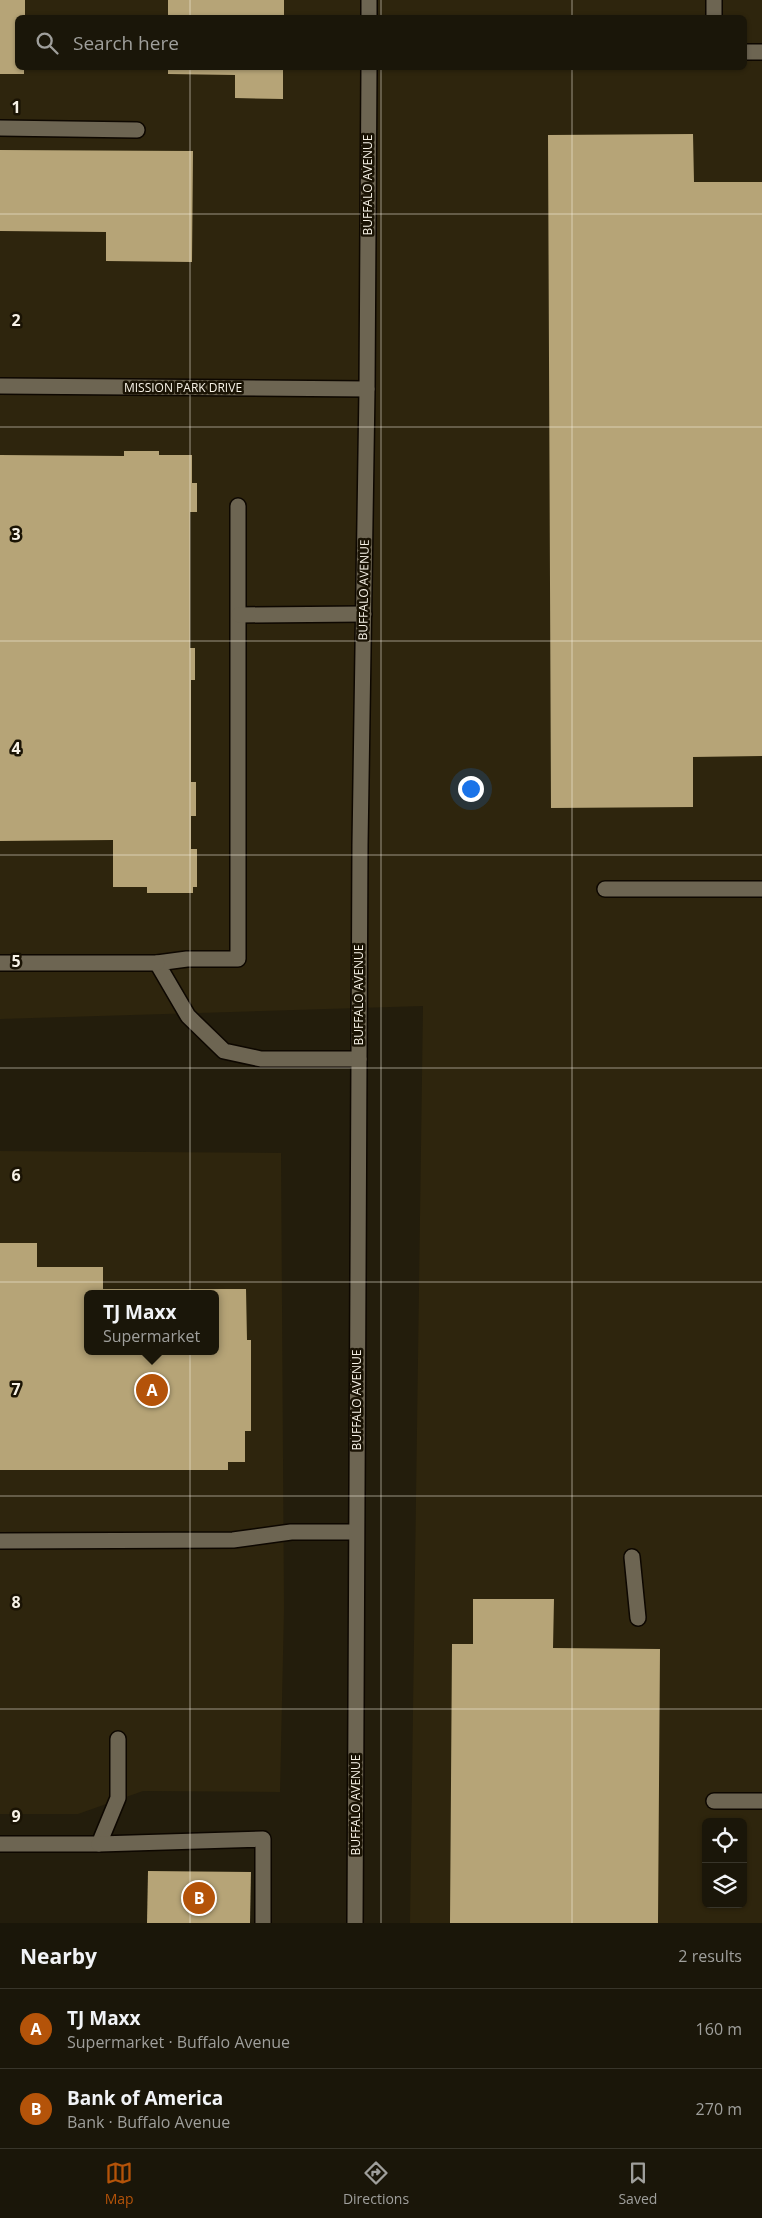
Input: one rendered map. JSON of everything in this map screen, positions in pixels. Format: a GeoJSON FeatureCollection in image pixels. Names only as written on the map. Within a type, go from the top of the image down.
{"type":"FeatureCollection","features":[{"type":"Feature","properties":{"kind":"street"},"geometry":{"type":"LineString","coordinates":[[369,0],[369,15]]}},
{"type":"Feature","properties":{"kind":"street"},"geometry":{"type":"LineString","coordinates":[[714,0],[714,15]]}},
{"type":"Feature","properties":{"kind":"street"},"geometry":{"type":"LineString","coordinates":[[747,52],[762,52]]}},
{"type":"Feature","properties":{"kind":"street","name":"BUFFALO AVENUE"},"geometry":{"type":"LineString","coordinates":[[355,1923],[359,1059],[369,70]]}},
{"type":"Feature","properties":{"kind":"street"},"geometry":{"type":"LineString","coordinates":[[0,128],[137,130]]}},
{"type":"Feature","properties":{"kind":"street","name":"MISSION PARK DRIVE"},"geometry":{"type":"LineString","coordinates":[[0,386],[367,389]]}},
{"type":"Feature","properties":{"kind":"street"},"geometry":{"type":"LineString","coordinates":[[0,963],[157,964],[188,959],[238,959],[238,506]]}},
{"type":"Feature","properties":{"kind":"street"},"geometry":{"type":"LineString","coordinates":[[239,615],[364,614]]}},
{"type":"Feature","properties":{"kind":"street"},"geometry":{"type":"LineString","coordinates":[[605,890],[762,889]]}},
{"type":"Feature","properties":{"kind":"street"},"geometry":{"type":"LineString","coordinates":[[157,964],[188,1016],[224,1050],[261,1059],[359,1059]]}},
{"type":"Feature","properties":{"kind":"street"},"geometry":{"type":"LineString","coordinates":[[0,1541],[233,1540],[291,1532],[356,1532]]}},
{"type":"Feature","properties":{"kind":"street"},"geometry":{"type":"LineString","coordinates":[[632,1557],[638,1618]]}},
{"type":"Feature","properties":{"kind":"street"},"geometry":{"type":"LineString","coordinates":[[99,1844],[118,1798],[118,1739]]}},
{"type":"Feature","properties":{"kind":"street"},"geometry":{"type":"LineString","coordinates":[[714,1801],[762,1801]]}},
{"type":"Feature","properties":{"kind":"street"},"geometry":{"type":"LineString","coordinates":[[0,1844],[99,1844],[263,1839],[263,1923]]}},
{"type":"Feature","properties":{"kind":"shaded area"},"geometry":{"type":"Polygon","coordinates":[[[0,0],[762,0],[762,1923],[410,1923],[423,1006],[0,1019],[0,0]]]}},
{"type":"Feature","properties":{"kind":"shaded area"},"geometry":{"type":"Polygon","coordinates":[[[0,1151],[281,1153],[284,1609],[280,1792],[143,1791],[78,1814],[0,1814],[0,1151]]]}},
{"type":"Feature","properties":{"kind":"building"},"geometry":{"type":"Polygon","coordinates":[[[0,0],[25,0],[25,15],[15,15],[15,70],[24,70],[24,74],[0,74],[0,0]]]}},
{"type":"Feature","properties":{"kind":"building"},"geometry":{"type":"Polygon","coordinates":[[[168,0],[284,0],[284,15],[168,15],[168,0]]]}},
{"type":"Feature","properties":{"kind":"building"},"geometry":{"type":"Polygon","coordinates":[[[168,70],[283,70],[283,99],[235,98],[235,75],[168,74],[168,70]]]}},
{"type":"Feature","properties":{"kind":"building"},"geometry":{"type":"Polygon","coordinates":[[[693,134],[694,182],[762,182],[762,756],[693,757],[693,807],[551,808],[548,135],[693,134]]]}},
{"type":"Feature","properties":{"kind":"building"},"geometry":{"type":"Polygon","coordinates":[[[0,150],[193,151],[192,262],[106,261],[106,232],[0,231],[0,150]]]}},
{"type":"Feature","properties":{"kind":"building"},"geometry":{"type":"Polygon","coordinates":[[[124,451],[159,451],[159,455],[192,455],[192,483],[197,483],[197,512],[190,512],[190,648],[195,648],[195,680],[191,680],[191,782],[196,782],[196,816],[191,816],[191,849],[197,849],[197,887],[193,887],[193,893],[147,893],[147,887],[113,887],[113,840],[0,841],[0,455],[124,456],[124,451]]]}},
{"type":"Feature","properties":{"kind":"building"},"geometry":{"type":"Polygon","coordinates":[[[0,1243],[37,1243],[37,1267],[103,1267],[103,1289],[246,1289],[247,1340],[251,1340],[251,1431],[245,1431],[245,1462],[228,1462],[228,1470],[0,1470],[0,1243]]]}},
{"type":"Feature","properties":{"kind":"building"},"geometry":{"type":"Polygon","coordinates":[[[473,1599],[554,1599],[553,1648],[660,1649],[658,1923],[450,1923],[452,1644],[473,1644],[473,1599]]]}},
{"type":"Feature","properties":{"kind":"building"},"geometry":{"type":"Polygon","coordinates":[[[148,1871],[251,1872],[250,1923],[147,1923],[148,1871]]]}},
{"type":"Feature","properties":{"kind":"place","name":"TJ Maxx"},"geometry":{"type":"Point","coordinates":[152,1390]}},
{"type":"Feature","properties":{"kind":"place","name":"Bank of America"},"geometry":{"type":"Point","coordinates":[199,1898]}}]}
